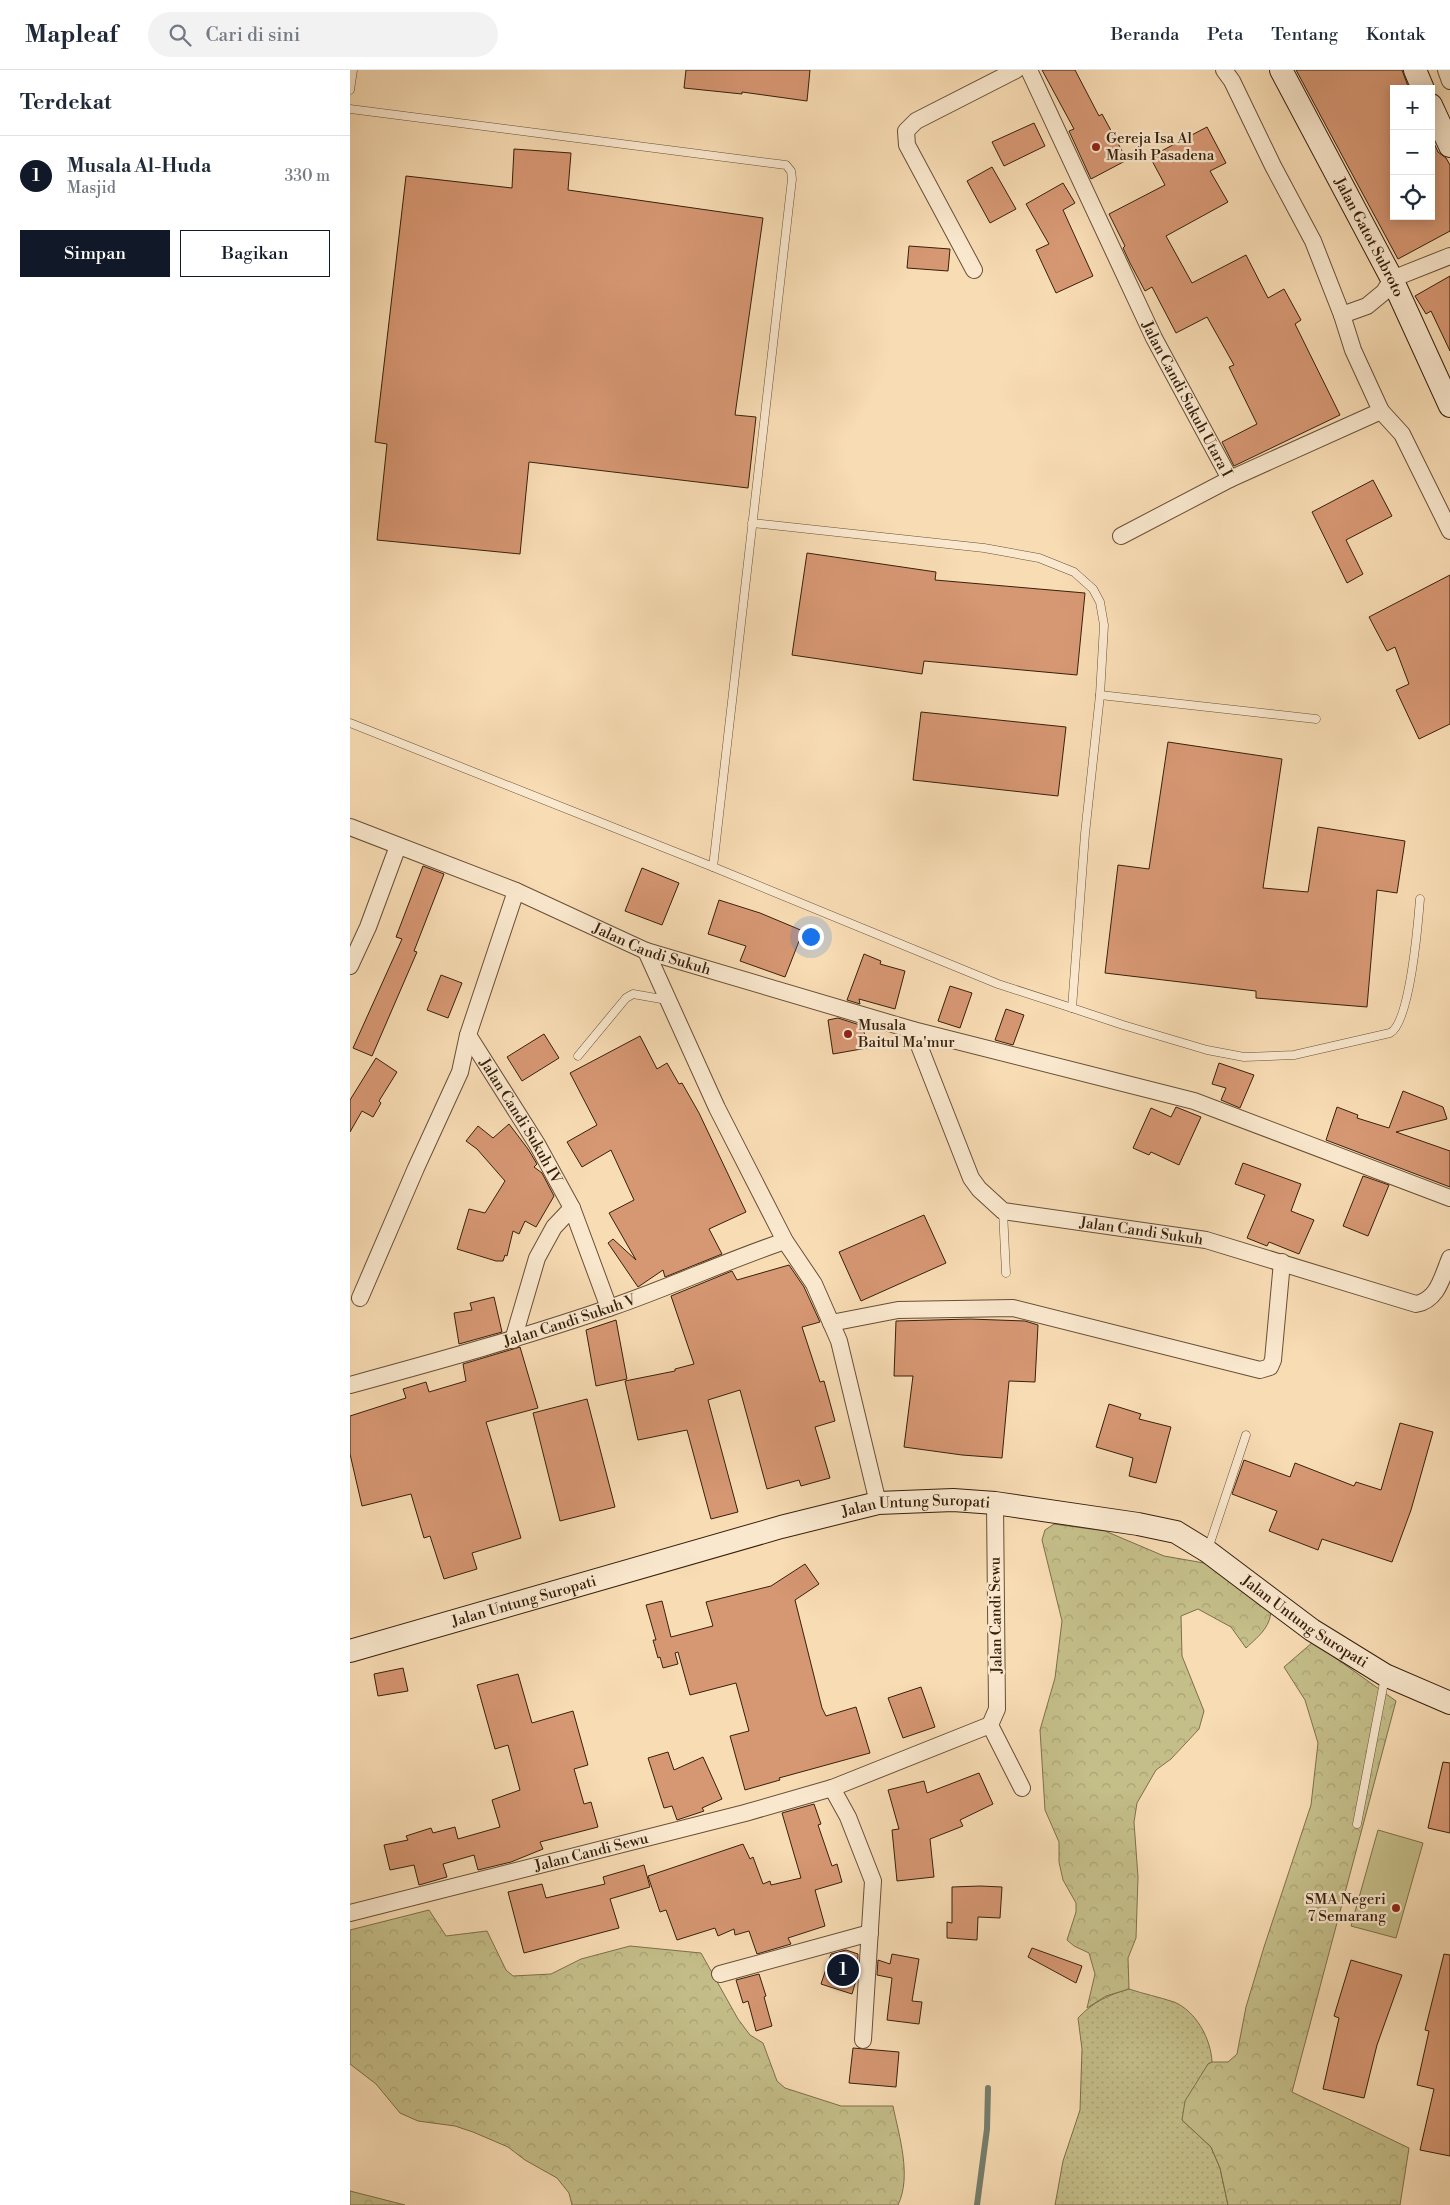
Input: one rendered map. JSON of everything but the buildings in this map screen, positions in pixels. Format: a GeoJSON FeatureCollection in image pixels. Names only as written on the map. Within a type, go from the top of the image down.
{"type":"FeatureCollection","features":[{"type":"Feature","properties":{"kind":"main road","name":"Jalan Gatot Subroto"},"geometry":{"type":"LineString","coordinates":[[1281,70],[1392,280],[1450,406]]}},
{"type":"Feature","properties":{"kind":"main road"},"geometry":{"type":"LineString","coordinates":[[1415,70],[1422,85]]}},
{"type":"Feature","properties":{"kind":"main road"},"geometry":{"type":"LineString","coordinates":[[1435,114],[1450,146]]}},
{"type":"Feature","properties":{"kind":"main road","name":"Jalan Untung Suropati"},"geometry":{"type":"LineString","coordinates":[[350,1651],[781,1527],[878,1503],[953,1500],[1138,1524],[1176,1532],[1207,1551],[1312,1630],[1385,1675],[1450,1703]]}},
{"type":"Feature","properties":{"kind":"street"},"geometry":{"type":"LineString","coordinates":[[974,270],[907,145],[906,131],[916,121],[1016,70]]}},
{"type":"Feature","properties":{"kind":"street","name":"Jalan Candi Sukuh Utara I"},"geometry":{"type":"LineString","coordinates":[[1029,70],[1154,338],[1230,479],[1381,411]]}},
{"type":"Feature","properties":{"kind":"street"},"geometry":{"type":"LineString","coordinates":[[1224,70],[1232,80],[1273,166],[1309,233],[1342,315],[1353,350],[1381,411],[1402,434],[1450,531]]}},
{"type":"Feature","properties":{"kind":"street"},"geometry":{"type":"LineString","coordinates":[[1446,70],[1450,81]]}},
{"type":"Feature","properties":{"kind":"street"},"geometry":{"type":"LineString","coordinates":[[1342,315],[1367,306],[1384,292],[1392,280],[1450,256]]}},
{"type":"Feature","properties":{"kind":"street"},"geometry":{"type":"LineString","coordinates":[[1121,536],[1230,479]]}},
{"type":"Feature","properties":{"kind":"street","name":"Jalan Candi Sukuh"},"geometry":{"type":"LineString","coordinates":[[350,827],[516,892],[646,951],[913,1030],[1194,1102],[1450,1198]]}},
{"type":"Feature","properties":{"kind":"street"},"geometry":{"type":"LineString","coordinates":[[350,966],[368,927],[398,846]]}},
{"type":"Feature","properties":{"kind":"street"},"geometry":{"type":"LineString","coordinates":[[360,1298],[460,1072],[468,1035],[516,892]]}},
{"type":"Feature","properties":{"kind":"street"},"geometry":{"type":"LineString","coordinates":[[646,951],[717,1108],[785,1241],[814,1284],[839,1341],[878,1503]]}},
{"type":"Feature","properties":{"kind":"street"},"geometry":{"type":"LineString","coordinates":[[913,1030],[971,1178],[979,1189],[1003,1211]]}},
{"type":"Feature","properties":{"kind":"street","name":"Jalan Candi Sukuh IV"},"geometry":{"type":"LineString","coordinates":[[468,1035],[538,1144],[572,1208],[609,1308]]}},
{"type":"Feature","properties":{"kind":"street"},"geometry":{"type":"LineString","coordinates":[[513,1340],[537,1258],[554,1227],[572,1208]]}},
{"type":"Feature","properties":{"kind":"street","name":"Jalan Candi Sukuh"},"geometry":{"type":"LineString","coordinates":[[1003,1211],[1206,1240],[1416,1304],[1426,1302],[1434,1295],[1450,1258]]}},
{"type":"Feature","properties":{"kind":"street","name":"Jalan Candi Sukuh V"},"geometry":{"type":"LineString","coordinates":[[350,1385],[513,1340],[656,1291],[730,1259],[785,1241]]}},
{"type":"Feature","properties":{"kind":"street"},"geometry":{"type":"LineString","coordinates":[[831,1323],[898,1310],[1013,1308],[1260,1370],[1270,1367],[1273,1360],[1282,1262]]}},
{"type":"Feature","properties":{"kind":"street","name":"Jalan Candi Sewu"},"geometry":{"type":"LineString","coordinates":[[350,1913],[745,1813],[832,1788],[990,1725],[997,1709],[995,1504]]}},
{"type":"Feature","properties":{"kind":"street"},"geometry":{"type":"LineString","coordinates":[[990,1725],[1022,1788]]}},
{"type":"Feature","properties":{"kind":"street"},"geometry":{"type":"LineString","coordinates":[[832,1788],[848,1817],[873,1881],[863,2040]]}},
{"type":"Feature","properties":{"kind":"street"},"geometry":{"type":"LineString","coordinates":[[720,1974],[870,1933]]}},
{"type":"Feature","properties":{"kind":"lane"},"geometry":{"type":"LineString","coordinates":[[350,90],[353,70]]}},
{"type":"Feature","properties":{"kind":"lane"},"geometry":{"type":"LineString","coordinates":[[350,109],[776,163],[789,167],[792,179],[791,191],[713,867]]}},
{"type":"Feature","properties":{"kind":"lane"},"geometry":{"type":"LineString","coordinates":[[752,523],[984,548],[1039,558],[1074,572],[1093,589],[1100,602],[1104,625],[1100,695],[1085,834],[1072,1008]]}},
{"type":"Feature","properties":{"kind":"lane"},"geometry":{"type":"LineString","coordinates":[[1100,695],[1316,719]]}},
{"type":"Feature","properties":{"kind":"lane"},"geometry":{"type":"LineString","coordinates":[[350,723],[713,867],[998,984],[1197,1047],[1244,1057],[1294,1055],[1390,1033],[1395,1030],[1399,1024],[1408,990],[1420,900]]}},
{"type":"Feature","properties":{"kind":"lane"},"geometry":{"type":"LineString","coordinates":[[578,1056],[626,998],[633,994],[667,1000]]}},
{"type":"Feature","properties":{"kind":"lane"},"geometry":{"type":"LineString","coordinates":[[1003,1211],[1006,1273]]}},
{"type":"Feature","properties":{"kind":"lane"},"geometry":{"type":"LineString","coordinates":[[1207,1551],[1246,1435]]}},
{"type":"Feature","properties":{"kind":"lane"},"geometry":{"type":"LineString","coordinates":[[1357,1824],[1385,1675]]}},
{"type":"Feature","properties":{"kind":"green space"},"geometry":{"type":"Polygon","coordinates":[[[1054,1524],[1105,1531],[1164,1556],[1210,1564],[1220,1568],[1240,1590],[1271,1606],[1267,1625],[1246,1648],[1231,1627],[1198,1609],[1181,1616],[1182,1656],[1204,1711],[1199,1729],[1171,1759],[1156,1770],[1137,1803],[1134,1822],[1138,1877],[1136,1938],[1128,1958],[1129,1989],[1106,1996],[1087,2008],[1095,1974],[1089,1953],[1074,1946],[1067,1940],[1076,1912],[1076,1903],[1063,1880],[1059,1862],[1059,1842],[1045,1810],[1040,1730],[1055,1678],[1062,1621],[1042,1540],[1045,1530],[1054,1524]]]}},
{"type":"Feature","properties":{"kind":"green space"},"geometry":{"type":"Polygon","coordinates":[[[1313,1642],[1396,1701],[1292,2092],[1409,2148],[1400,2205],[1228,2205],[1220,2168],[1211,2147],[1182,2120],[1185,2101],[1208,2064],[1212,2062],[1228,2062],[1237,2054],[1246,2007],[1311,1805],[1318,1743],[1305,1700],[1284,1667],[1313,1642]]]}},
{"type":"Feature","properties":{"kind":"green space"},"geometry":{"type":"Polygon","coordinates":[[[1378,1830],[1423,1843],[1396,1938],[1351,1926],[1378,1830]]]}},
{"type":"Feature","properties":{"kind":"green space"},"geometry":{"type":"Polygon","coordinates":[[[429,1910],[446,1936],[487,1931],[506,1970],[513,1976],[551,1974],[581,1959],[630,1946],[701,1953],[738,2019],[750,2035],[763,2043],[777,2081],[785,2088],[841,2106],[893,2106],[901,2143],[904,2169],[902,2194],[898,2205],[572,2205],[569,2193],[557,2178],[525,2160],[508,2147],[455,2126],[418,2121],[400,2113],[376,2084],[350,2064],[350,1930],[429,1910]]]}},
{"type":"Feature","properties":{"kind":"green space"},"geometry":{"type":"Polygon","coordinates":[[[1129,1989],[1182,2006],[1195,2019],[1205,2035],[1209,2044],[1212,2062],[1208,2064],[1182,2120],[1211,2147],[1220,2168],[1228,2205],[1055,2205],[1063,2161],[1080,2110],[1082,2049],[1078,2018],[1101,2000],[1129,1989]]]}},
{"type":"Feature","properties":{"kind":"green space"},"geometry":{"type":"Polygon","coordinates":[[[350,2191],[405,2205],[350,2205],[350,2191]]]}},
{"type":"Feature","properties":{"kind":"waterway"},"geometry":{"type":"LineString","coordinates":[[977,2205],[987,2129],[988,2088]]}},
{"type":"Feature","properties":{"kind":"place","name":"Gereja Isa Al Masih Pasadena"},"geometry":{"type":"Point","coordinates":[1096,147]}},
{"type":"Feature","properties":{"kind":"place","name":"Musala Baitul Ma'mur"},"geometry":{"type":"Point","coordinates":[848,1034]}},
{"type":"Feature","properties":{"kind":"place","name":"SMA Negeri 7 Semarang"},"geometry":{"type":"Point","coordinates":[1396,1908]}},
{"type":"Feature","properties":{"kind":"place","name":"Musala Al-Huda"},"geometry":{"type":"Point","coordinates":[843,1970]}}]}
